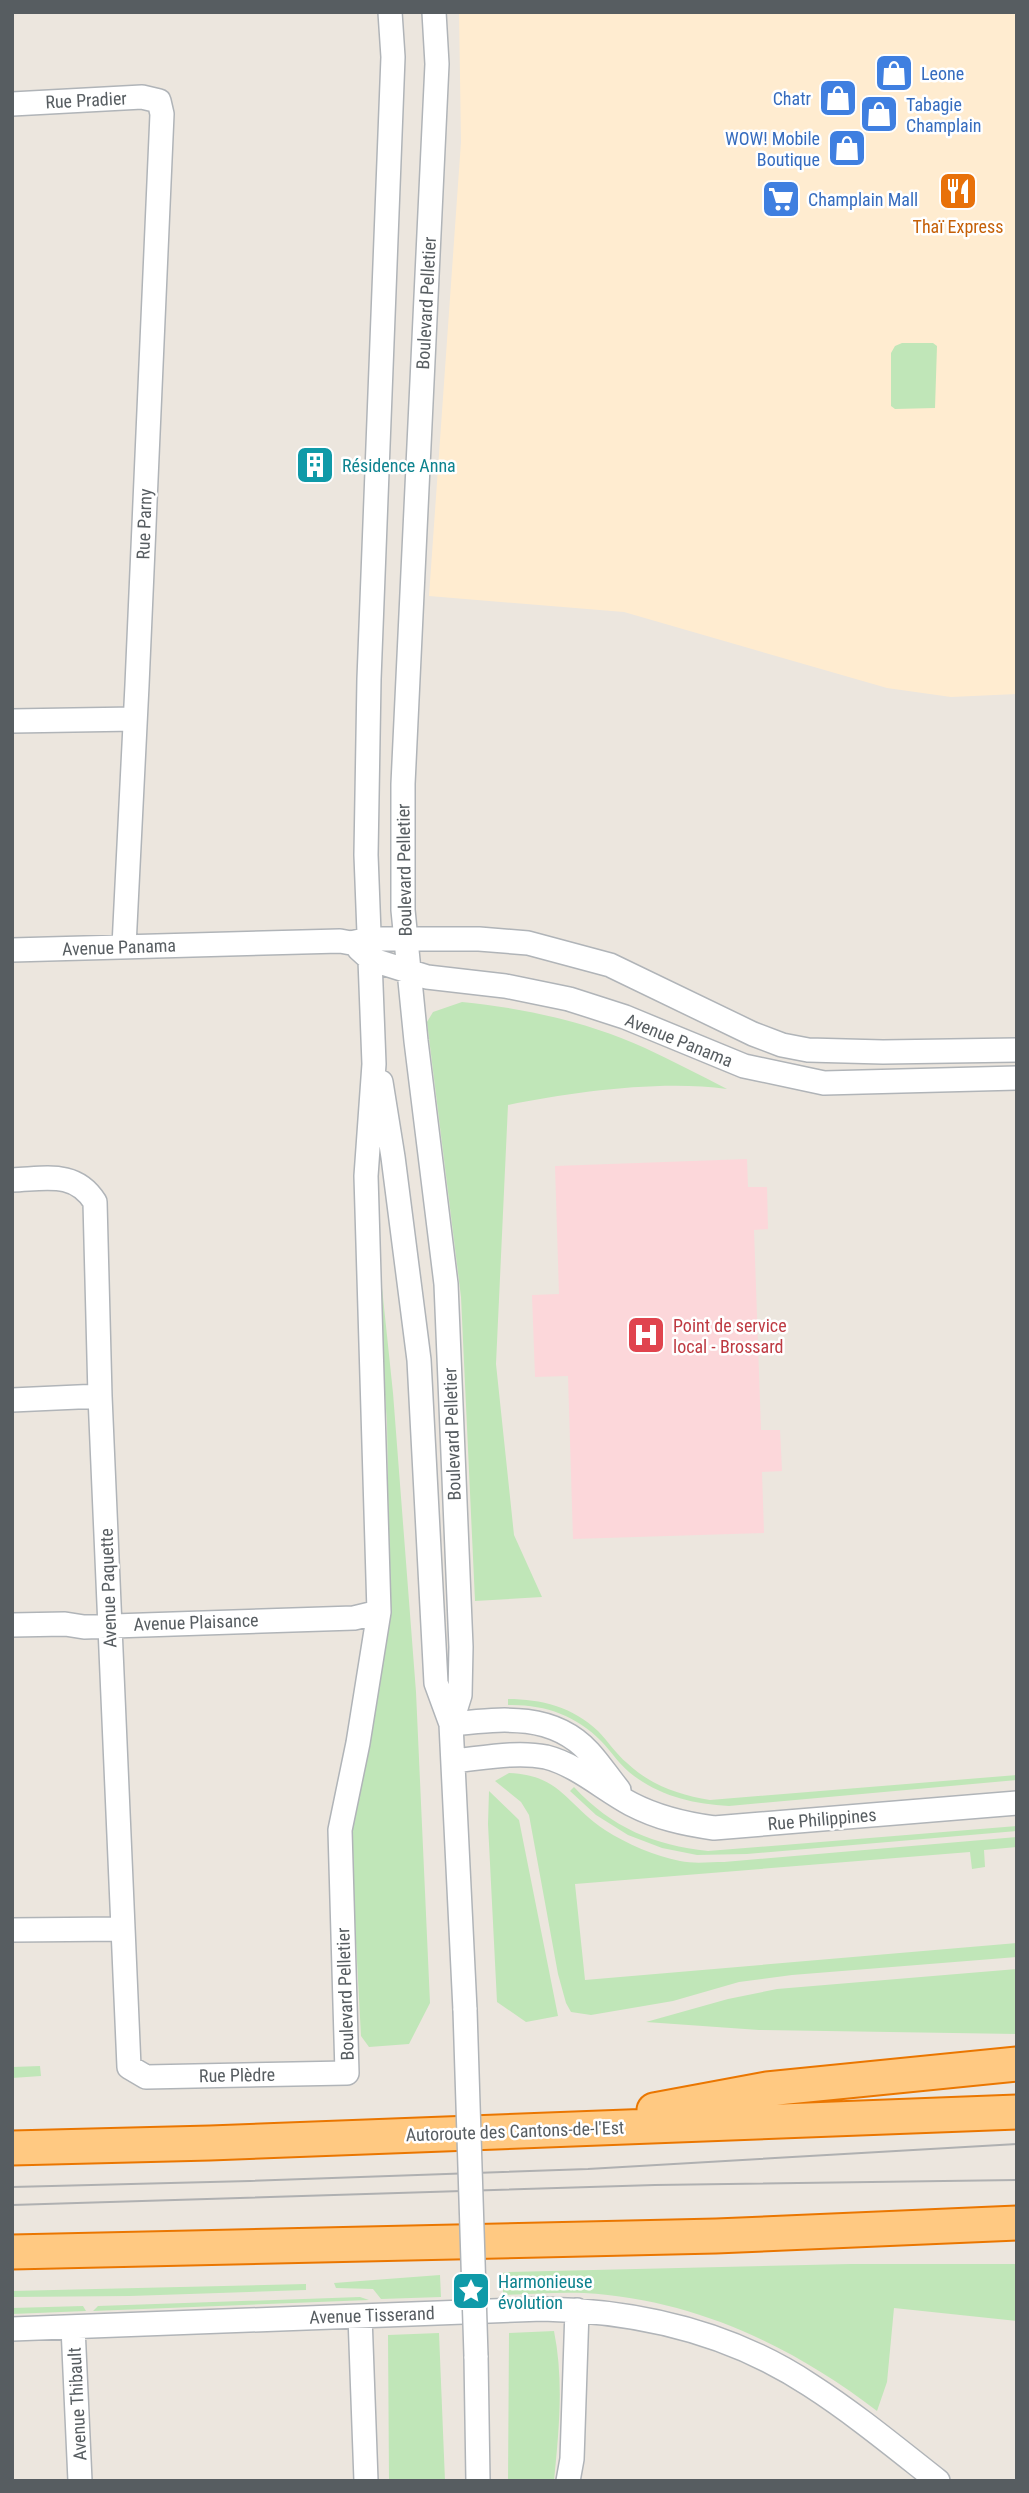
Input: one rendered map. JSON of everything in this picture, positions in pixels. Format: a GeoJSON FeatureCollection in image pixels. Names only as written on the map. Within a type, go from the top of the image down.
{"type":"FeatureCollection","features":[{"type":"Feature","properties":{"kind":"highway"},"geometry":{"type":"LineString","coordinates":[[548,2129],[767,2089],[1017,2064]]}},
{"type":"Feature","properties":{"kind":"highway","name":"Autoroute des Cantons-de-l'Est"},"geometry":{"type":"LineString","coordinates":[[12,2148],[770,2123],[1017,2112]]}},
{"type":"Feature","properties":{"kind":"highway"},"geometry":{"type":"LineString","coordinates":[[12,2252],[716,2236],[1017,2223]]}},
{"type":"Feature","properties":{"kind":"street","name":"Boulevard Pelletier"},"geometry":{"type":"LineString","coordinates":[[347,2073],[340,1830],[358,1743],[379,1612],[366,1176],[374,1064],[364,947],[369,679],[393,57],[390,12]]}},
{"type":"Feature","properties":{"kind":"street","name":"Boulevard Pelletier"},"geometry":{"type":"LineString","coordinates":[[434,12],[437,77],[403,784],[407,971],[446,1284],[461,1647],[460,1695],[451,1724]]}},
{"type":"Feature","properties":{"kind":"street","name":"Rue Pradier"},"geometry":{"type":"LineString","coordinates":[[12,104],[142,97],[159,102]]}},
{"type":"Feature","properties":{"kind":"street","name":"Rue Parny"},"geometry":{"type":"LineString","coordinates":[[124,946],[162,128],[159,102]]}},
{"type":"Feature","properties":{"kind":"street"},"geometry":{"type":"LineString","coordinates":[[12,722],[135,719]]}},
{"type":"Feature","properties":{"kind":"street","name":"Avenue Panama"},"geometry":{"type":"LineString","coordinates":[[364,947],[405,939],[511,940],[610,965],[753,1034],[782,1045],[808,1050],[1017,1050]]}},
{"type":"Feature","properties":{"kind":"street","name":"Avenue Panama"},"geometry":{"type":"LineString","coordinates":[[12,950],[340,941],[364,947],[407,971],[427,977],[505,986],[569,999],[625,1017],[744,1066],[824,1083],[1017,1078]]}},
{"type":"Feature","properties":{"kind":"street","name":"Boulevard Pelletier"},"geometry":{"type":"LineString","coordinates":[[373,1037],[393,1157],[419,1360],[436,1683],[451,1724],[454,1761],[465,2010],[478,2481]]}},
{"type":"Feature","properties":{"kind":"street","name":"Avenue Paquette"},"geometry":{"type":"LineString","coordinates":[[12,1180],[66,1179],[80,1184],[95,1202],[109,1626],[129,2067]]}},
{"type":"Feature","properties":{"kind":"street"},"geometry":{"type":"LineString","coordinates":[[12,1400],[100,1396]]}},
{"type":"Feature","properties":{"kind":"street","name":"Avenue Plaisance"},"geometry":{"type":"LineString","coordinates":[[12,1625],[109,1626],[354,1618],[379,1612]]}},
{"type":"Feature","properties":{"kind":"street"},"geometry":{"type":"LineString","coordinates":[[451,1724],[518,1719],[553,1726],[589,1751],[630,1804]]}},
{"type":"Feature","properties":{"kind":"street","name":"Rue Philippines"},"geometry":{"type":"LineString","coordinates":[[454,1761],[526,1755],[544,1757],[564,1763],[630,1804],[681,1824],[714,1828],[1017,1803]]}},
{"type":"Feature","properties":{"kind":"street"},"geometry":{"type":"LineString","coordinates":[[12,1930],[122,1929]]}},
{"type":"Feature","properties":{"kind":"street","name":"Rue Plèdre"},"geometry":{"type":"LineString","coordinates":[[129,2067],[146,2077],[347,2073]]}},
{"type":"Feature","properties":{"kind":"street"},"geometry":{"type":"LineString","coordinates":[[568,2481],[572,2459],[577,2310]]}},
{"type":"Feature","properties":{"kind":"street","name":"Avenue Tisserand"},"geometry":{"type":"LineString","coordinates":[[12,2329],[360,2315],[577,2310],[656,2321],[703,2333],[750,2351],[810,2384],[873,2429],[923,2476]]}},
{"type":"Feature","properties":{"kind":"street"},"geometry":{"type":"LineString","coordinates":[[360,2315],[366,2481]]}},
{"type":"Feature","properties":{"kind":"street","name":"Avenue Thibault"},"geometry":{"type":"LineString","coordinates":[[73,2327],[80,2481]]}},
{"type":"Feature","properties":{"kind":"shaded area"},"geometry":{"type":"Polygon","coordinates":[[[459,12],[1017,12],[1017,694],[951,697],[887,688],[624,612],[429,596],[461,142],[459,12]]]}},
{"type":"Feature","properties":{"kind":"shaded area","name":"Point de service local - Brossard"},"geometry":{"type":"Polygon","coordinates":[[[747,1159],[748,1187],[767,1187],[768,1229],[754,1230],[761,1430],[780,1430],[782,1471],[762,1472],[764,1533],[573,1539],[568,1376],[535,1377],[532,1295],[559,1294],[555,1166],[747,1159]]]}},
{"type":"Feature","properties":{"kind":"green space"},"geometry":{"type":"Polygon","coordinates":[[[902,343],[933,343],[937,346],[935,408],[895,409],[891,406],[891,353],[895,346],[902,343]]]}},
{"type":"Feature","properties":{"kind":"green space"},"geometry":{"type":"Polygon","coordinates":[[[462,1002],[532,1012],[601,1031],[645,1048],[727,1089],[674,1086],[617,1089],[508,1105],[496,1364],[514,1535],[542,1597],[475,1601],[461,1297],[427,1022],[433,1012],[462,1002]]]}},
{"type":"Feature","properties":{"kind":"green space"},"geometry":{"type":"Polygon","coordinates":[[[377,1240],[393,1393],[416,1692],[430,2003],[409,2044],[369,2047],[361,2036],[350,1828],[390,1616],[387,1422],[374,1241],[377,1240]]]}},
{"type":"Feature","properties":{"kind":"green space"},"geometry":{"type":"Polygon","coordinates":[[[508,1699],[544,1703],[567,1710],[598,1731],[623,1759],[645,1777],[676,1792],[710,1800],[1017,1775],[1017,1780],[729,1806],[703,1803],[668,1794],[634,1776],[591,1732],[570,1718],[546,1709],[508,1705],[508,1699]]]}},
{"type":"Feature","properties":{"kind":"green space"},"geometry":{"type":"Polygon","coordinates":[[[509,1773],[541,1779],[552,1785],[605,1830],[622,1840],[651,1853],[685,1862],[724,1862],[1017,1837],[1017,1847],[984,1850],[985,1867],[972,1869],[970,1852],[575,1884],[585,1980],[1017,1943],[1017,1957],[792,1975],[739,1982],[673,2001],[591,2015],[571,2012],[558,1974],[529,1815],[521,1802],[495,1781],[509,1773]]]}},
{"type":"Feature","properties":{"kind":"green space"},"geometry":{"type":"Polygon","coordinates":[[[574,1787],[603,1813],[635,1832],[670,1844],[708,1851],[1017,1826],[1017,1831],[747,1854],[697,1855],[662,1848],[628,1835],[596,1815],[570,1791],[574,1787]]]}},
{"type":"Feature","properties":{"kind":"green space"},"geometry":{"type":"Polygon","coordinates":[[[489,1791],[519,1820],[558,2016],[526,2022],[497,2002],[488,1824],[489,1791]]]}},
{"type":"Feature","properties":{"kind":"green space"},"geometry":{"type":"Polygon","coordinates":[[[1017,1969],[1017,2034],[759,2030],[646,2022],[728,1999],[777,1989],[1017,1969]]]}},
{"type":"Feature","properties":{"kind":"green space"},"geometry":{"type":"Polygon","coordinates":[[[40,2066],[41,2076],[12,2078],[12,2067],[40,2066]]]}},
{"type":"Feature","properties":{"kind":"green space"},"geometry":{"type":"Polygon","coordinates":[[[850,2264],[1017,2264],[1017,2321],[894,2308],[887,2382],[877,2411],[844,2387],[775,2346],[702,2316],[624,2297],[584,2293],[503,2295],[503,2273],[507,2272],[850,2264]]]}},
{"type":"Feature","properties":{"kind":"green space"},"geometry":{"type":"Polygon","coordinates":[[[440,2275],[441,2297],[381,2299],[373,2289],[336,2288],[334,2283],[440,2275]]]}},
{"type":"Feature","properties":{"kind":"green space"},"geometry":{"type":"Polygon","coordinates":[[[306,2284],[306,2290],[12,2297],[12,2291],[306,2284]]]}},
{"type":"Feature","properties":{"kind":"green space"},"geometry":{"type":"Polygon","coordinates":[[[360,2297],[369,2300],[93,2311],[98,2306],[360,2297]]]}},
{"type":"Feature","properties":{"kind":"green space"},"geometry":{"type":"Polygon","coordinates":[[[83,2306],[86,2311],[12,2314],[12,2308],[83,2306]]]}},
{"type":"Feature","properties":{"kind":"green space"},"geometry":{"type":"Polygon","coordinates":[[[554,2331],[560,2387],[554,2481],[508,2481],[509,2333],[554,2331]]]}},
{"type":"Feature","properties":{"kind":"green space"},"geometry":{"type":"Polygon","coordinates":[[[439,2333],[445,2481],[389,2481],[388,2335],[439,2333]]]}},
{"type":"Feature","properties":{"kind":"tram line"},"geometry":{"type":"LineString","coordinates":[[12,2187],[588,2169],[1017,2144]]}},
{"type":"Feature","properties":{"kind":"tram line"},"geometry":{"type":"LineString","coordinates":[[12,2205],[655,2185],[1017,2180]]}},
{"type":"Feature","properties":{"kind":"place","name":"Leone"},"geometry":{"type":"Point","coordinates":[894,73]}},
{"type":"Feature","properties":{"kind":"place","name":"Chatr"},"geometry":{"type":"Point","coordinates":[838,98]}},
{"type":"Feature","properties":{"kind":"place","name":"Tabagie Champlain"},"geometry":{"type":"Point","coordinates":[879,114]}},
{"type":"Feature","properties":{"kind":"place","name":"WOW! Mobile Boutique"},"geometry":{"type":"Point","coordinates":[847,148]}},
{"type":"Feature","properties":{"kind":"place","name":"Thaï Express"},"geometry":{"type":"Point","coordinates":[958,191]}},
{"type":"Feature","properties":{"kind":"place","name":"Champlain Mall"},"geometry":{"type":"Point","coordinates":[781,199]}},
{"type":"Feature","properties":{"kind":"place","name":"Résidence Anna"},"geometry":{"type":"Point","coordinates":[315,465]}},
{"type":"Feature","properties":{"kind":"place","name":"Point de service local - Brossard"},"geometry":{"type":"Point","coordinates":[646,1335]}},
{"type":"Feature","properties":{"kind":"place","name":"Harmonieuse évolution"},"geometry":{"type":"Point","coordinates":[471,2291]}}]}
